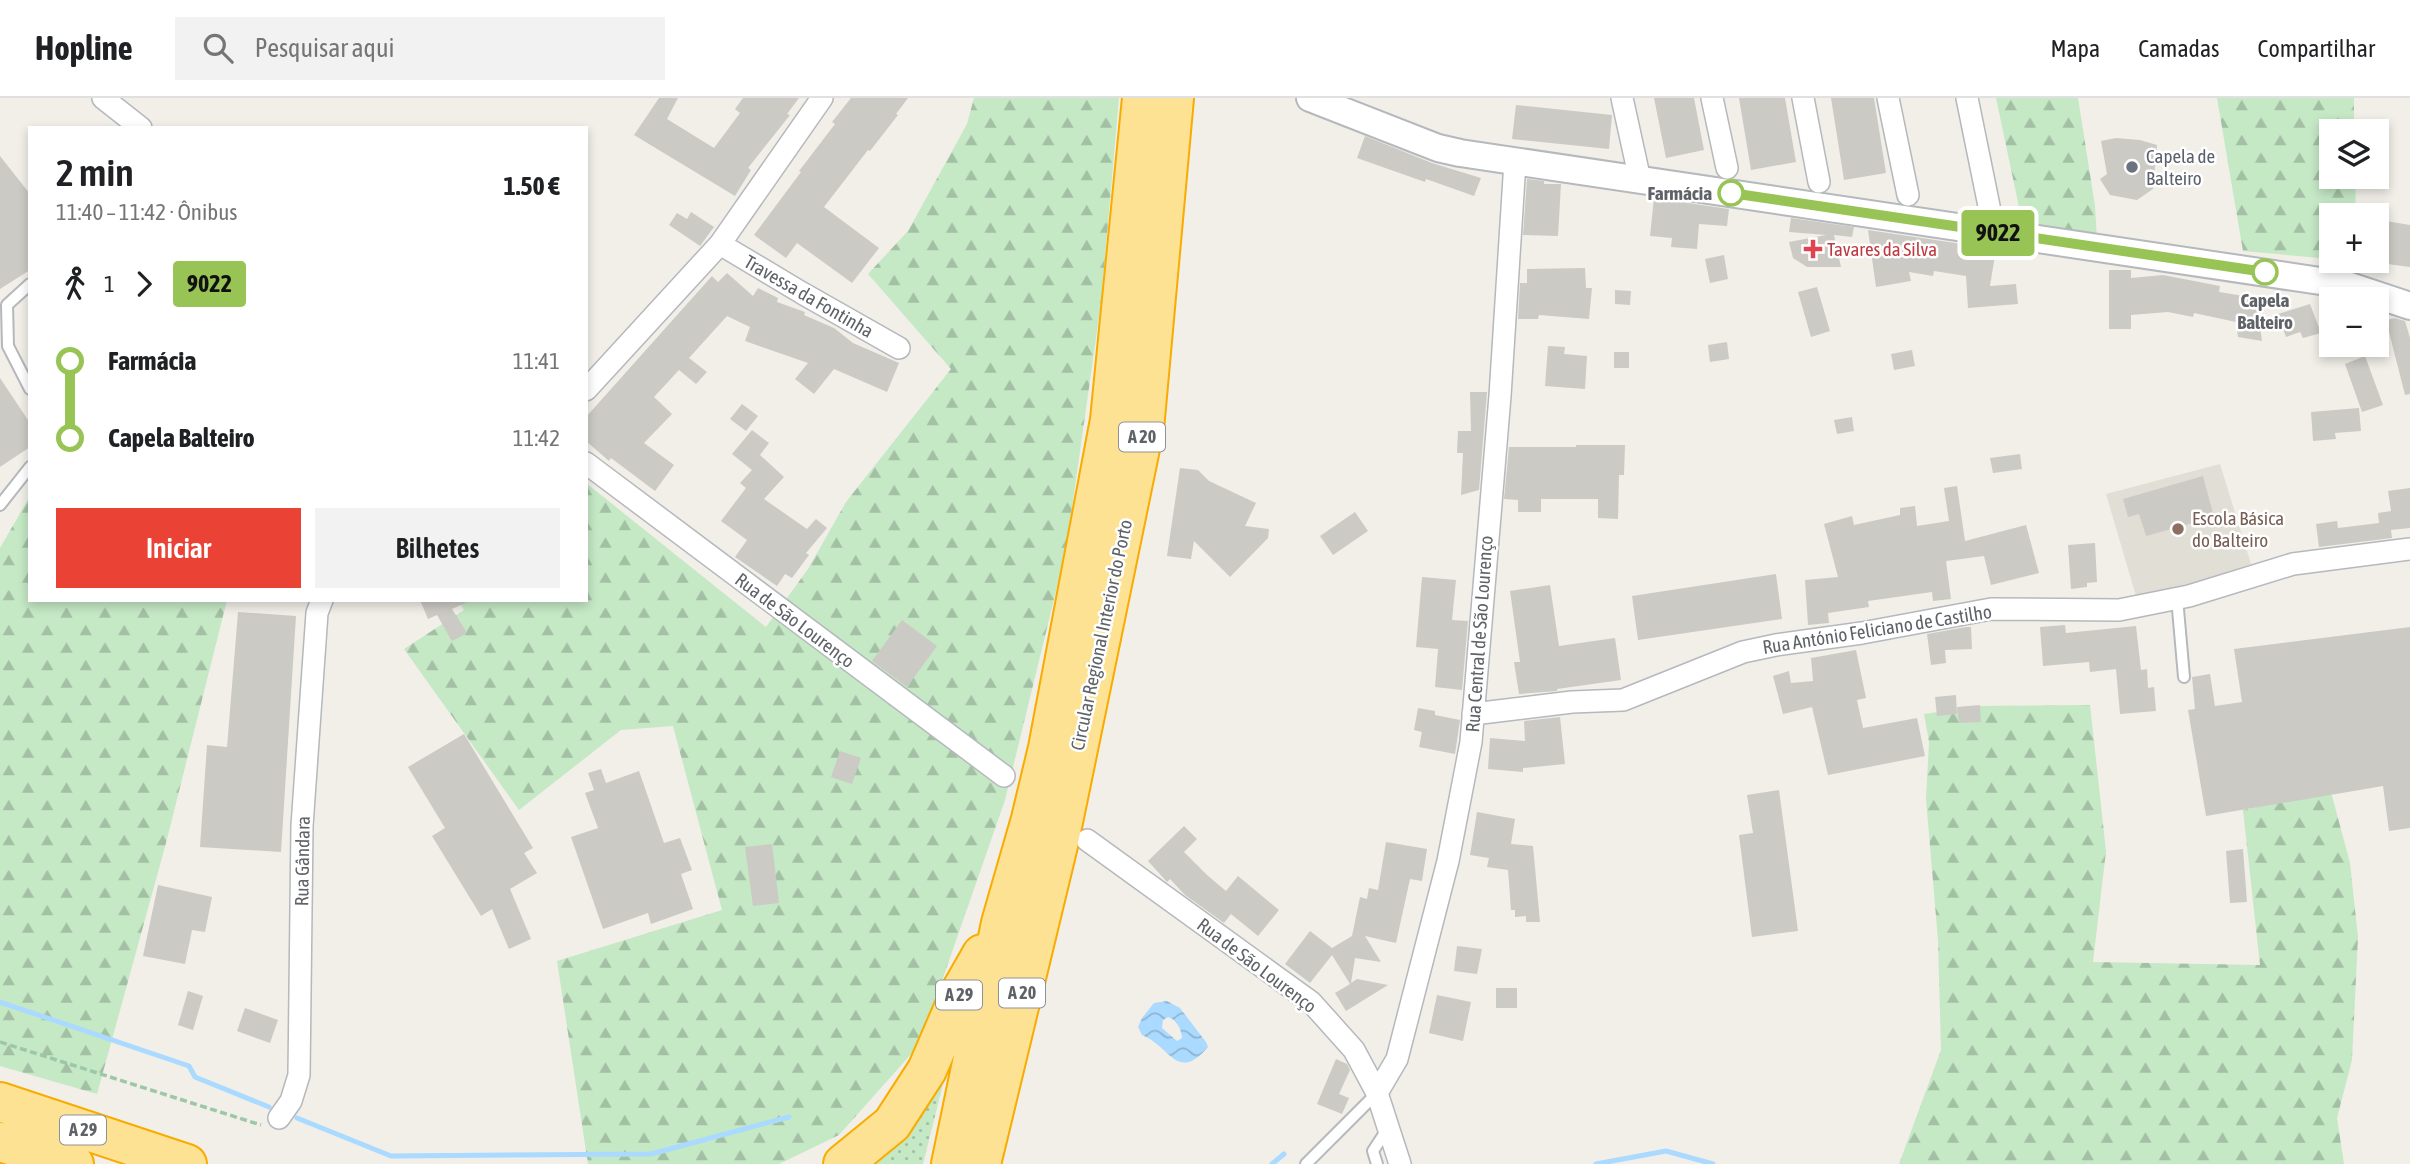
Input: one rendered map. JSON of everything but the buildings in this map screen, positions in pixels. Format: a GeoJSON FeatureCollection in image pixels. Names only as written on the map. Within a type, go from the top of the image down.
{"type":"FeatureCollection","features":[{"type":"Feature","properties":{"kind":"highway","name":"Circular Regional Interior do Porto"},"geometry":{"type":"LineString","coordinates":[[951,1164],[1001,923],[1048,748],[1110,420],[1142,98]]}},
{"type":"Feature","properties":{"kind":"highway","name":"Circular Regional Interior do Porto"},"geometry":{"type":"LineString","coordinates":[[981,1164],[1059,841],[1144,429],[1174,98]]}},
{"type":"Feature","properties":{"kind":"highway","name":"A 29"},"geometry":{"type":"LineString","coordinates":[[843,1164],[892,1124],[927,1070],[962,989],[1001,923]]}},
{"type":"Feature","properties":{"kind":"highway","name":"A 29"},"geometry":{"type":"LineString","coordinates":[[0,1102],[177,1161]]}},
{"type":"Feature","properties":{"kind":"highway","name":"A 29"},"geometry":{"type":"LineString","coordinates":[[0,1142],[74,1164]]}},
{"type":"Feature","properties":{"kind":"street"},"geometry":{"type":"LineString","coordinates":[[103,98],[138,126]]}},
{"type":"Feature","properties":{"kind":"street"},"geometry":{"type":"LineString","coordinates":[[588,388],[720,244],[822,98]]}},
{"type":"Feature","properties":{"kind":"street"},"geometry":{"type":"LineString","coordinates":[[1310,98],[1438,148],[1515,162],[2347,285],[2410,306]]}},
{"type":"Feature","properties":{"kind":"street"},"geometry":{"type":"LineString","coordinates":[[1622,98],[1640,180]]}},
{"type":"Feature","properties":{"kind":"street"},"geometry":{"type":"LineString","coordinates":[[1713,98],[1727,168]]}},
{"type":"Feature","properties":{"kind":"street"},"geometry":{"type":"LineString","coordinates":[[1803,98],[1819,182]]}},
{"type":"Feature","properties":{"kind":"street"},"geometry":{"type":"LineString","coordinates":[[1888,98],[1908,195]]}},
{"type":"Feature","properties":{"kind":"street"},"geometry":{"type":"LineString","coordinates":[[1967,98],[1989,206]]}},
{"type":"Feature","properties":{"kind":"street","name":"Rua Central de São Lourenço"},"geometry":{"type":"LineString","coordinates":[[1377,1093],[1397,1059],[1404,1033],[1448,861],[1471,742],[1500,396],[1515,162]]}},
{"type":"Feature","properties":{"kind":"street","name":"Travessa da Fontinha"},"geometry":{"type":"LineString","coordinates":[[720,244],[899,348]]}},
{"type":"Feature","properties":{"kind":"street","name":"Rua de São Lourenço"},"geometry":{"type":"LineString","coordinates":[[588,464],[1004,776]]}},
{"type":"Feature","properties":{"kind":"street","name":"Rua António Feliciano de Castilho"},"geometry":{"type":"LineString","coordinates":[[1473,714],[1572,702],[1623,701],[1743,652],[1992,609],[2119,610],[2177,598],[2293,564],[2410,549]]}},
{"type":"Feature","properties":{"kind":"street","name":"Rua Gândara"},"geometry":{"type":"LineString","coordinates":[[279,1118],[291,1101],[299,1075],[302,826],[317,612],[321,602]]}},
{"type":"Feature","properties":{"kind":"street","name":"Rua de São Lourenço"},"geometry":{"type":"LineString","coordinates":[[1087,840],[1311,1002],[1354,1050],[1377,1093],[1400,1164]]}},
{"type":"Feature","properties":{"kind":"lane"},"geometry":{"type":"LineString","coordinates":[[28,286],[7,305],[8,346],[28,385]]}},
{"type":"Feature","properties":{"kind":"lane"},"geometry":{"type":"LineString","coordinates":[[0,505],[28,470]]}},
{"type":"Feature","properties":{"kind":"lane"},"geometry":{"type":"LineString","coordinates":[[2177,598],[2184,677]]}},
{"type":"Feature","properties":{"kind":"lane"},"geometry":{"type":"LineString","coordinates":[[1306,1164],[1377,1093]]}},
{"type":"Feature","properties":{"kind":"lane"},"geometry":{"type":"LineString","coordinates":[[1377,1164],[1373,1151],[1388,1128]]}},
{"type":"Feature","properties":{"kind":"path"},"geometry":{"type":"LineString","coordinates":[[0,1042],[257,1126],[269,1124],[279,1118]]}},
{"type":"Feature","properties":{"kind":"shaded area","name":"Escola Básica do Balteiro"},"geometry":{"type":"Polygon","coordinates":[[[2220,464],[2251,564],[2210,579],[2136,596],[2106,494],[2220,464]]]}},
{"type":"Feature","properties":{"kind":"green space"},"geometry":{"type":"Polygon","coordinates":[[[974,98],[1119,98],[1101,303],[1066,550],[1005,800],[920,1044],[839,1135],[779,1164],[588,1164],[557,961],[722,910],[673,726],[621,730],[519,810],[404,649],[464,610],[459,602],[588,602],[588,485],[766,627],[808,569],[846,502],[951,369],[868,274],[908,231],[967,124],[974,98]]]}},
{"type":"Feature","properties":{"kind":"green space"},"geometry":{"type":"Polygon","coordinates":[[[1996,98],[2078,98],[2095,206],[2097,242],[2023,226],[1996,98]]]}},
{"type":"Feature","properties":{"kind":"green space"},"geometry":{"type":"Polygon","coordinates":[[[2217,98],[2354,98],[2354,119],[2319,119],[2319,189],[2355,189],[2356,203],[2319,203],[2319,258],[2243,251],[2217,98]]]}},
{"type":"Feature","properties":{"kind":"green space"},"geometry":{"type":"Polygon","coordinates":[[[28,499],[28,602],[226,602],[166,843],[97,1094],[0,1066],[0,548],[28,499]]]}},
{"type":"Feature","properties":{"kind":"green space"},"geometry":{"type":"Polygon","coordinates":[[[2090,705],[2106,851],[2093,962],[2260,965],[2243,810],[2331,792],[2350,863],[2358,937],[2352,1060],[2337,1118],[2344,1164],[1899,1164],[1941,1050],[1938,940],[1926,799],[1929,742],[1924,714],[1979,706],[2090,705]]]}},
{"type":"Feature","properties":{"kind":"green space"},"geometry":{"type":"Polygon","coordinates":[[[959,1020],[923,1164],[861,1164],[959,1020]]]}},
{"type":"Feature","properties":{"kind":"water"},"geometry":{"type":"Polygon","coordinates":[[[1167,1001],[1180,1008],[1208,1047],[1189,1062],[1181,1062],[1142,1035],[1138,1027],[1154,1003],[1167,1001]],[[1171,1018],[1163,1020],[1162,1028],[1177,1041],[1182,1038],[1181,1032],[1171,1018]]]}},
{"type":"Feature","properties":{"kind":"waterway"},"geometry":{"type":"LineString","coordinates":[[0,1002],[189,1066],[195,1077],[269,1107]]}},
{"type":"Feature","properties":{"kind":"waterway"},"geometry":{"type":"LineString","coordinates":[[297,1118],[391,1156],[651,1154],[789,1117]]}},
{"type":"Feature","properties":{"kind":"waterway"},"geometry":{"type":"LineString","coordinates":[[1596,1164],[1666,1151],[1713,1164]]}},
{"type":"Feature","properties":{"kind":"waterway"},"geometry":{"type":"LineString","coordinates":[[1272,1164],[1284,1154]]}},
{"type":"Feature","properties":{"kind":"bus line","name":"9022"},"geometry":{"type":"LineString","coordinates":[[1731,193],[2265,272]]}},
{"type":"Feature","properties":{"kind":"place","name":"Capela de Balteiro"},"geometry":{"type":"Point","coordinates":[2132,167]}},
{"type":"Feature","properties":{"kind":"place","name":"Farmácia"},"geometry":{"type":"Point","coordinates":[1731,193]}},
{"type":"Feature","properties":{"kind":"place","name":"Tavares da Silva"},"geometry":{"type":"Point","coordinates":[1813,249]}},
{"type":"Feature","properties":{"kind":"place","name":"Capela Balteiro"},"geometry":{"type":"Point","coordinates":[2265,272]}},
{"type":"Feature","properties":{"kind":"place","name":"Escola Básica do Balteiro"},"geometry":{"type":"Point","coordinates":[2178,529]}}]}
